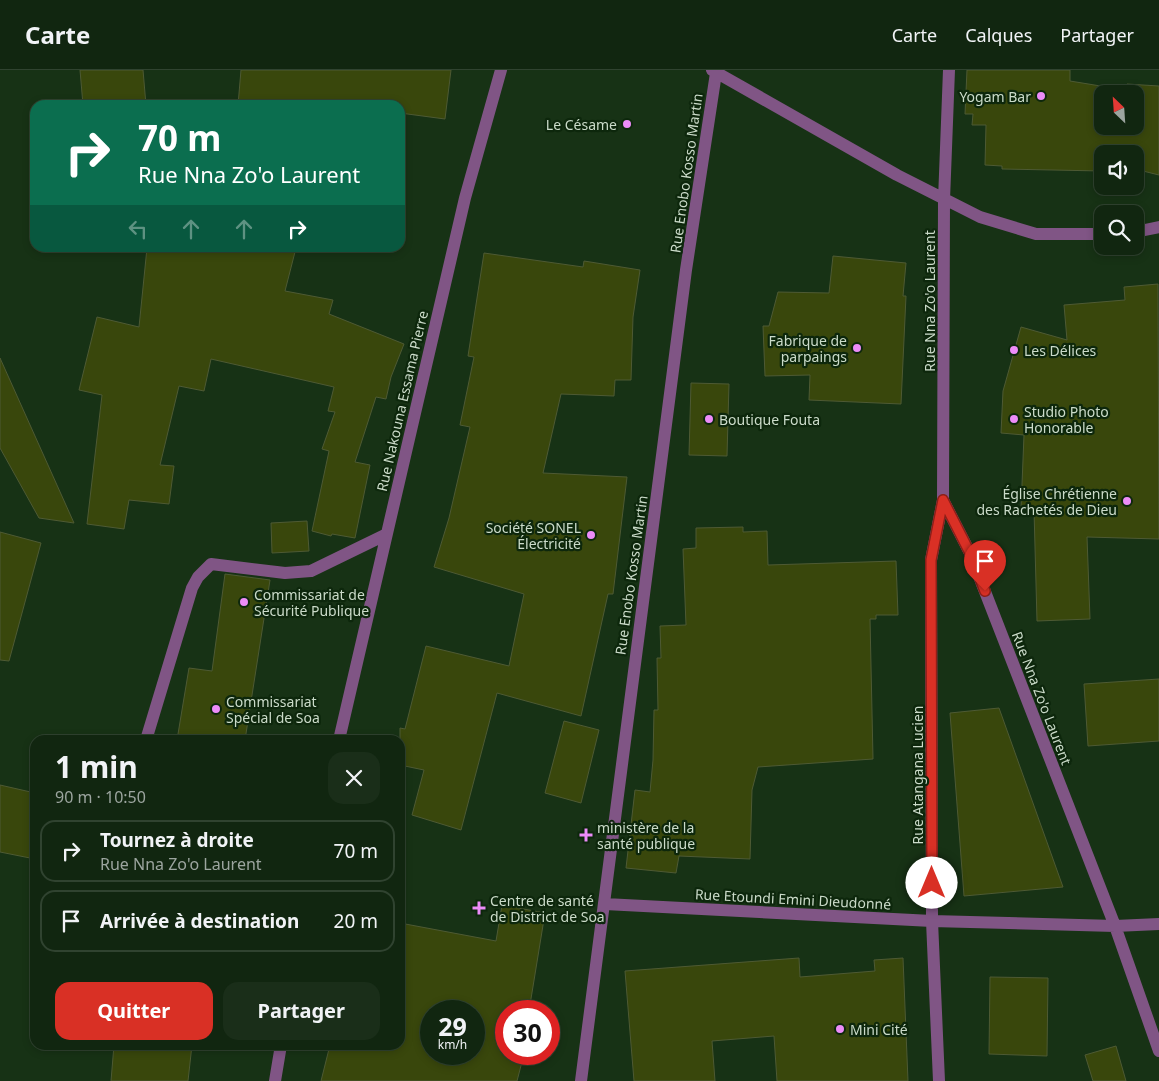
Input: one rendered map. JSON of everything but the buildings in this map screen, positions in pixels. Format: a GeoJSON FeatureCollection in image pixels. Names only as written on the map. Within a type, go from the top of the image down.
{"type":"FeatureCollection","features":[{"type":"Feature","properties":{"kind":"street","name":"Rue Nakouna Essama Pierre"},"geometry":{"type":"LineString","coordinates":[[340,735],[385,535],[465,198],[501,70]]}},
{"type":"Feature","properties":{"kind":"street","name":"Rue Nna Zo'o Laurent"},"geometry":{"type":"LineString","coordinates":[[949,70],[944,200],[943,500],[970,553],[1115,926],[1159,1051]]}},
{"type":"Feature","properties":{"kind":"street"},"geometry":{"type":"LineString","coordinates":[[714,71],[944,200],[980,216],[1036,234],[1094,234]]}},
{"type":"Feature","properties":{"kind":"street","name":"Rue Enobo Kosso Martin"},"geometry":{"type":"LineString","coordinates":[[581,1081],[686,270],[714,71]]}},
{"type":"Feature","properties":{"kind":"street"},"geometry":{"type":"LineString","coordinates":[[1144,230],[1159,227]]}},
{"type":"Feature","properties":{"kind":"street","name":"Rue Atangana Lucien"},"geometry":{"type":"LineString","coordinates":[[939,1081],[932,921],[931,560],[943,500]]}},
{"type":"Feature","properties":{"kind":"street"},"geometry":{"type":"LineString","coordinates":[[148,735],[192,588],[198,577],[211,564],[286,573],[311,571],[385,535]]}},
{"type":"Feature","properties":{"kind":"street","name":"Rue Etoundi Emini Dieudonné"},"geometry":{"type":"LineString","coordinates":[[605,904],[932,921],[1115,926],[1159,924]]}},
{"type":"Feature","properties":{"kind":"street"},"geometry":{"type":"LineString","coordinates":[[275,1081],[280,1050]]}},
{"type":"Feature","properties":{"kind":"place","name":"Yogam Bar"},"geometry":{"type":"Point","coordinates":[1041,96]}},
{"type":"Feature","properties":{"kind":"place","name":"Le Césame"},"geometry":{"type":"Point","coordinates":[627,124]}},
{"type":"Feature","properties":{"kind":"place","name":"Fabrique de parpaings"},"geometry":{"type":"Point","coordinates":[857,348]}},
{"type":"Feature","properties":{"kind":"place","name":"Les Délices"},"geometry":{"type":"Point","coordinates":[1014,350]}},
{"type":"Feature","properties":{"kind":"place","name":"Boutique Fouta"},"geometry":{"type":"Point","coordinates":[709,419]}},
{"type":"Feature","properties":{"kind":"place","name":"Studio Photo Honorable"},"geometry":{"type":"Point","coordinates":[1014,419]}},
{"type":"Feature","properties":{"kind":"place","name":"Église Chrétienne des Rachetés de Dieu"},"geometry":{"type":"Point","coordinates":[1127,501]}},
{"type":"Feature","properties":{"kind":"place","name":"Société SONEL Électricité"},"geometry":{"type":"Point","coordinates":[591,535]}},
{"type":"Feature","properties":{"kind":"place","name":"Commissariat de Sécurité Publique"},"geometry":{"type":"Point","coordinates":[244,602]}},
{"type":"Feature","properties":{"kind":"place","name":"Commissariat Spécial de Soa"},"geometry":{"type":"Point","coordinates":[216,709]}},
{"type":"Feature","properties":{"kind":"place","name":"ministère de la santé publique"},"geometry":{"type":"Point","coordinates":[586,835]}},
{"type":"Feature","properties":{"kind":"place","name":"Centre de santé de District de Soa"},"geometry":{"type":"Point","coordinates":[479,908]}},
{"type":"Feature","properties":{"kind":"place","name":"Mini Cité"},"geometry":{"type":"Point","coordinates":[840,1029]}},
{"type":"Feature","properties":{"kind":"route"},"geometry":{"type":"LineString","coordinates":[[932,883],[931,560],[943,500],[970,553],[985,591]]}}]}
